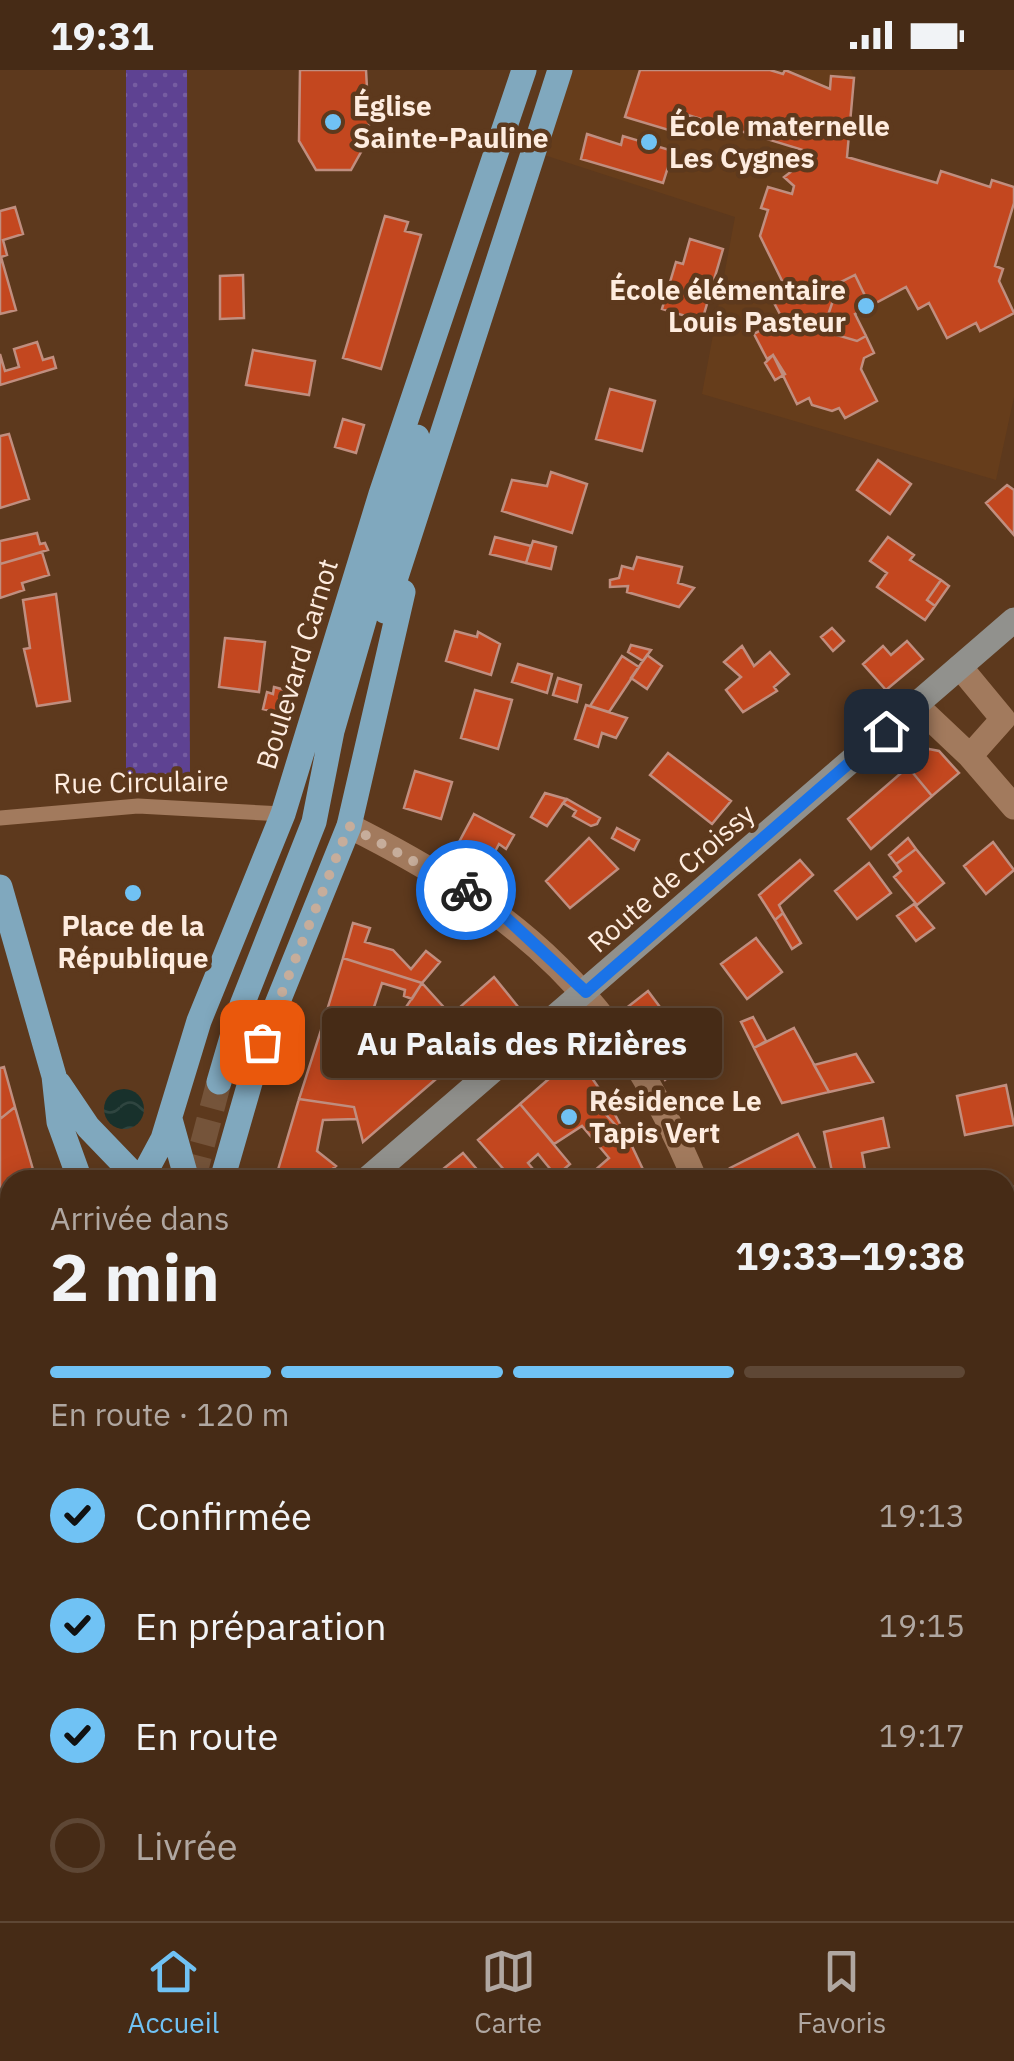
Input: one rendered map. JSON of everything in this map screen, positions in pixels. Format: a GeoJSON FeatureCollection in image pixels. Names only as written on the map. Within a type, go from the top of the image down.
{"type":"FeatureCollection","features":[{"type":"Feature","properties":{"kind":"main road","name":"Boulevard Carnot"},"geometry":{"type":"LineString","coordinates":[[326,780],[332,731],[476,224],[524,70]]}},
{"type":"Feature","properties":{"kind":"main road","name":"Boulevard Carnot"},"geometry":{"type":"LineString","coordinates":[[218,1082],[240,1010],[302,860],[326,780],[346,738],[560,70]]}},
{"type":"Feature","properties":{"kind":"main road","name":"Boulevard Carnot"},"geometry":{"type":"LineString","coordinates":[[170,1118],[206,1003],[283,814],[380,494],[476,224]]}},
{"type":"Feature","properties":{"kind":"main road","name":"Boulevard Carnot"},"geometry":{"type":"LineString","coordinates":[[225,1170],[267,1026],[349,826],[430,480]]}},
{"type":"Feature","properties":{"kind":"main road","name":"Route de Croissy"},"geometry":{"type":"LineString","coordinates":[[378,1170],[1014,620]]}},
{"type":"Feature","properties":{"kind":"main road"},"geometry":{"type":"LineString","coordinates":[[0,887],[54,1076],[59,1122],[76,1170]]}},
{"type":"Feature","properties":{"kind":"main road"},"geometry":{"type":"LineString","coordinates":[[54,1076],[88,1127],[130,1170]]}},
{"type":"Feature","properties":{"kind":"main road"},"geometry":{"type":"LineString","coordinates":[[145,1170],[170,1118]]}},
{"type":"Feature","properties":{"kind":"main road"},"geometry":{"type":"LineString","coordinates":[[170,1118],[185,1170]]}},
{"type":"Feature","properties":{"kind":"street"},"geometry":{"type":"LineString","coordinates":[[960,667],[1009,719],[970,756]]}},
{"type":"Feature","properties":{"kind":"street"},"geometry":{"type":"LineString","coordinates":[[916,705],[970,756],[1014,807]]}},
{"type":"Feature","properties":{"kind":"street"},"geometry":{"type":"LineString","coordinates":[[349,826],[502,914],[586,992],[655,1092],[690,1170]]}},
{"type":"Feature","properties":{"kind":"lane"},"geometry":{"type":"LineString","coordinates":[[305,745],[346,687]]}},
{"type":"Feature","properties":{"kind":"lane","name":"Rue Circulaire"},"geometry":{"type":"LineString","coordinates":[[0,818],[138,806],[283,814]]}},
{"type":"Feature","properties":{"kind":"shaded area"},"geometry":{"type":"Polygon","coordinates":[[[126,70],[187,70],[190,776],[126,775],[126,70]]]}},
{"type":"Feature","properties":{"kind":"shaded area","name":"École élémentaire Louis Pasteur"},"geometry":{"type":"Polygon","coordinates":[[[569,70],[851,70],[854,78],[847,157],[936,183],[941,171],[990,186],[992,180],[1014,187],[1014,397],[996,480],[702,394],[735,217],[544,155],[569,70]]]}},
{"type":"Feature","properties":{"kind":"water"},"geometry":{"type":"Polygon","coordinates":[[[124,1089],[138,1095],[144,1109],[138,1123],[124,1129],[110,1123],[104,1109],[110,1095],[124,1089]]]}},
{"type":"Feature","properties":{"kind":"building","name":"Église Sainte-Pauline"},"geometry":{"type":"Polygon","coordinates":[[[300,70],[366,70],[369,125],[366,143],[351,170],[316,170],[299,141],[300,70]]]}},
{"type":"Feature","properties":{"kind":"building"},"geometry":{"type":"Polygon","coordinates":[[[640,70],[770,70],[783,74],[785,70],[830,89],[831,76],[854,78],[847,157],[937,183],[941,171],[990,187],[992,180],[1014,187],[1014,203],[995,266],[1003,269],[999,281],[1014,313],[980,331],[976,323],[947,338],[929,303],[918,309],[906,287],[870,306],[855,275],[839,283],[826,321],[833,334],[857,341],[866,336],[874,353],[864,358],[861,369],[877,401],[845,418],[839,408],[832,411],[812,405],[809,398],[797,404],[773,355],[767,359],[754,334],[782,318],[773,301],[788,293],[760,236],[768,210],[761,208],[768,187],[792,194],[794,186],[784,177],[796,168],[792,161],[803,150],[688,115],[682,134],[625,117],[640,70]]]}},
{"type":"Feature","properties":{"kind":"building"},"geometry":{"type":"Polygon","coordinates":[[[587,134],[621,145],[623,136],[673,151],[663,183],[581,159],[587,134]]]}},
{"type":"Feature","properties":{"kind":"building"},"geometry":{"type":"Polygon","coordinates":[[[15,207],[23,234],[3,240],[7,255],[1,257],[16,310],[0,314],[0,211],[15,207]]]}},
{"type":"Feature","properties":{"kind":"building"},"geometry":{"type":"Polygon","coordinates":[[[385,216],[408,222],[405,231],[421,235],[381,369],[343,358],[385,216]]]}},
{"type":"Feature","properties":{"kind":"building"},"geometry":{"type":"Polygon","coordinates":[[[690,239],[723,249],[702,321],[662,309],[676,262],[683,264],[690,239]]]}},
{"type":"Feature","properties":{"kind":"building"},"geometry":{"type":"Polygon","coordinates":[[[243,275],[244,318],[220,319],[220,276],[243,275]]]}},
{"type":"Feature","properties":{"kind":"building"},"geometry":{"type":"Polygon","coordinates":[[[855,275],[870,306],[855,314],[866,336],[857,341],[833,334],[826,321],[839,283],[855,275]]]}},
{"type":"Feature","properties":{"kind":"building"},"geometry":{"type":"Polygon","coordinates":[[[37,342],[43,360],[53,357],[56,368],[0,385],[0,354],[5,371],[19,367],[14,349],[37,342]]]}},
{"type":"Feature","properties":{"kind":"building"},"geometry":{"type":"Polygon","coordinates":[[[253,350],[315,361],[309,395],[246,385],[253,350]]]}},
{"type":"Feature","properties":{"kind":"building"},"geometry":{"type":"Polygon","coordinates":[[[773,355],[785,374],[775,380],[765,363],[773,355]]]}},
{"type":"Feature","properties":{"kind":"building"},"geometry":{"type":"Polygon","coordinates":[[[610,389],[655,401],[642,451],[596,439],[610,389]]]}},
{"type":"Feature","properties":{"kind":"building"},"geometry":{"type":"Polygon","coordinates":[[[343,419],[364,425],[356,453],[335,447],[343,419]]]}},
{"type":"Feature","properties":{"kind":"building"},"geometry":{"type":"Polygon","coordinates":[[[9,434],[29,499],[0,508],[0,436],[9,434]]]}},
{"type":"Feature","properties":{"kind":"building"},"geometry":{"type":"Polygon","coordinates":[[[878,460],[911,484],[890,514],[857,490],[878,460]]]}},
{"type":"Feature","properties":{"kind":"building"},"geometry":{"type":"Polygon","coordinates":[[[551,472],[587,484],[572,533],[502,511],[512,480],[547,486],[551,472]]]}},
{"type":"Feature","properties":{"kind":"building"},"geometry":{"type":"Polygon","coordinates":[[[1007,485],[1014,490],[1014,535],[986,503],[1007,485]]]}},
{"type":"Feature","properties":{"kind":"building"},"geometry":{"type":"Polygon","coordinates":[[[37,533],[40,544],[45,543],[48,550],[0,564],[0,541],[37,533]]]}},
{"type":"Feature","properties":{"kind":"building"},"geometry":{"type":"Polygon","coordinates":[[[495,537],[531,546],[526,563],[490,554],[495,537]]]}},
{"type":"Feature","properties":{"kind":"building"},"geometry":{"type":"Polygon","coordinates":[[[888,537],[914,555],[910,560],[941,580],[927,600],[935,606],[925,620],[877,587],[887,573],[870,561],[888,537]]]}},
{"type":"Feature","properties":{"kind":"building"},"geometry":{"type":"Polygon","coordinates":[[[533,541],[556,547],[551,569],[526,563],[533,541]]]}},
{"type":"Feature","properties":{"kind":"building"},"geometry":{"type":"Polygon","coordinates":[[[42,552],[49,575],[22,583],[24,590],[0,598],[0,564],[42,552]]]}},
{"type":"Feature","properties":{"kind":"building"},"geometry":{"type":"Polygon","coordinates":[[[637,557],[682,567],[678,583],[694,588],[679,607],[627,592],[628,586],[610,587],[610,580],[619,578],[622,566],[633,569],[637,557]]]}},
{"type":"Feature","properties":{"kind":"building"},"geometry":{"type":"Polygon","coordinates":[[[941,580],[949,586],[935,606],[927,600],[941,580]]]}},
{"type":"Feature","properties":{"kind":"building"},"geometry":{"type":"Polygon","coordinates":[[[56,594],[70,701],[37,706],[24,649],[30,648],[23,600],[56,594]]]}},
{"type":"Feature","properties":{"kind":"building"},"geometry":{"type":"Polygon","coordinates":[[[832,628],[844,641],[833,651],[821,637],[832,628]]]}},
{"type":"Feature","properties":{"kind":"building"},"geometry":{"type":"Polygon","coordinates":[[[455,631],[477,637],[478,632],[500,644],[491,675],[446,661],[455,631]]]}},
{"type":"Feature","properties":{"kind":"building"},"geometry":{"type":"Polygon","coordinates":[[[225,638],[265,642],[259,692],[219,687],[225,638]]]}},
{"type":"Feature","properties":{"kind":"building"},"geometry":{"type":"Polygon","coordinates":[[[907,641],[923,659],[886,690],[863,664],[883,646],[891,655],[907,641]]]}},
{"type":"Feature","properties":{"kind":"building"},"geometry":{"type":"Polygon","coordinates":[[[631,645],[651,650],[643,661],[628,652],[631,645]]]}},
{"type":"Feature","properties":{"kind":"building"},"geometry":{"type":"Polygon","coordinates":[[[742,646],[754,666],[770,652],[789,674],[774,687],[777,691],[743,712],[726,690],[741,677],[724,662],[742,646]]]}},
{"type":"Feature","properties":{"kind":"building"},"geometry":{"type":"Polygon","coordinates":[[[647,655],[662,666],[647,689],[631,678],[647,655]]]}},
{"type":"Feature","properties":{"kind":"building"},"geometry":{"type":"Polygon","coordinates":[[[622,656],[639,667],[609,712],[590,706],[622,656]]]}},
{"type":"Feature","properties":{"kind":"building"},"geometry":{"type":"Polygon","coordinates":[[[518,664],[552,674],[547,693],[512,682],[518,664]]]}},
{"type":"Feature","properties":{"kind":"building"},"geometry":{"type":"Polygon","coordinates":[[[558,678],[581,685],[577,702],[553,695],[558,678]]]}},
{"type":"Feature","properties":{"kind":"building"},"geometry":{"type":"Polygon","coordinates":[[[274,687],[285,690],[279,713],[263,709],[267,692],[273,694],[274,687]]]}},
{"type":"Feature","properties":{"kind":"building"},"geometry":{"type":"Polygon","coordinates":[[[475,690],[512,700],[498,749],[461,738],[475,690]]]}},
{"type":"Feature","properties":{"kind":"building"},"geometry":{"type":"Polygon","coordinates":[[[586,705],[627,718],[616,738],[602,733],[598,747],[575,739],[586,705]]]}},
{"type":"Feature","properties":{"kind":"building"},"geometry":{"type":"Polygon","coordinates":[[[929,749],[939,751],[959,773],[932,796],[908,767],[929,749]]]}},
{"type":"Feature","properties":{"kind":"building"},"geometry":{"type":"Polygon","coordinates":[[[668,753],[731,801],[712,824],[650,775],[668,753]]]}},
{"type":"Feature","properties":{"kind":"building"},"geometry":{"type":"Polygon","coordinates":[[[908,767],[932,796],[871,849],[848,819],[908,767]]]}},
{"type":"Feature","properties":{"kind":"building"},"geometry":{"type":"Polygon","coordinates":[[[415,771],[452,782],[441,819],[404,808],[415,771]]]}},
{"type":"Feature","properties":{"kind":"building"},"geometry":{"type":"Polygon","coordinates":[[[545,793],[566,799],[547,826],[531,817],[545,793]]]}},
{"type":"Feature","properties":{"kind":"building"},"geometry":{"type":"Polygon","coordinates":[[[567,799],[600,818],[597,824],[591,826],[573,816],[576,811],[563,803],[567,799]]]}},
{"type":"Feature","properties":{"kind":"building"},"geometry":{"type":"Polygon","coordinates":[[[474,814],[514,835],[506,849],[499,844],[490,861],[458,844],[474,814]]]}},
{"type":"Feature","properties":{"kind":"building"},"geometry":{"type":"Polygon","coordinates":[[[617,828],[639,840],[634,850],[612,838],[617,828]]]}},
{"type":"Feature","properties":{"kind":"building"},"geometry":{"type":"Polygon","coordinates":[[[589,838],[618,869],[570,908],[546,881],[589,838]]]}},
{"type":"Feature","properties":{"kind":"building"},"geometry":{"type":"Polygon","coordinates":[[[908,838],[916,849],[896,864],[889,855],[908,838]]]}},
{"type":"Feature","properties":{"kind":"building"},"geometry":{"type":"Polygon","coordinates":[[[993,842],[1014,870],[986,894],[964,866],[993,842]]]}},
{"type":"Feature","properties":{"kind":"building"},"geometry":{"type":"Polygon","coordinates":[[[916,849],[944,883],[917,905],[894,877],[901,871],[896,864],[916,849]]]}},
{"type":"Feature","properties":{"kind":"building"},"geometry":{"type":"Polygon","coordinates":[[[800,860],[813,875],[779,905],[783,913],[775,920],[759,895],[800,860]]]}},
{"type":"Feature","properties":{"kind":"building"},"geometry":{"type":"Polygon","coordinates":[[[869,863],[891,893],[857,919],[835,891],[869,863]]]}},
{"type":"Feature","properties":{"kind":"building"},"geometry":{"type":"Polygon","coordinates":[[[914,904],[934,928],[916,941],[897,916],[914,904]]]}},
{"type":"Feature","properties":{"kind":"building"},"geometry":{"type":"Polygon","coordinates":[[[783,913],[801,943],[792,949],[775,920],[783,913]]]}},
{"type":"Feature","properties":{"kind":"building"},"geometry":{"type":"Polygon","coordinates":[[[353,923],[370,928],[365,942],[393,950],[411,969],[426,951],[440,962],[422,983],[343,958],[353,923]]]}},
{"type":"Feature","properties":{"kind":"building"},"geometry":{"type":"Polygon","coordinates":[[[756,938],[782,972],[747,999],[721,964],[756,938]]]}},
{"type":"Feature","properties":{"kind":"building"},"geometry":{"type":"Polygon","coordinates":[[[343,958],[422,983],[412,999],[404,996],[405,990],[382,983],[371,1016],[396,1023],[379,1048],[321,1030],[343,958]]]}},
{"type":"Feature","properties":{"kind":"building"},"geometry":{"type":"Polygon","coordinates":[[[494,977],[519,1008],[477,1044],[451,1015],[494,977]]]}},
{"type":"Feature","properties":{"kind":"building"},"geometry":{"type":"Polygon","coordinates":[[[422,983],[477,1044],[458,1061],[428,1027],[412,1051],[436,1079],[363,1142],[354,1107],[299,1099],[321,1030],[379,1048],[422,983]]]}},
{"type":"Feature","properties":{"kind":"building"},"geometry":{"type":"Polygon","coordinates":[[[648,991],[695,1054],[665,1080],[620,1013],[648,991]]]}},
{"type":"Feature","properties":{"kind":"building"},"geometry":{"type":"Polygon","coordinates":[[[753,1017],[766,1041],[754,1048],[741,1022],[753,1017]]]}},
{"type":"Feature","properties":{"kind":"building"},"geometry":{"type":"Polygon","coordinates":[[[794,1028],[829,1092],[782,1103],[754,1048],[794,1028]]]}},
{"type":"Feature","properties":{"kind":"building"},"geometry":{"type":"Polygon","coordinates":[[[856,1054],[873,1082],[829,1092],[814,1065],[856,1054]]]}},
{"type":"Feature","properties":{"kind":"building","name":"Résidence Le Tapis Vert"},"geometry":{"type":"Polygon","coordinates":[[[566,1064],[579,1068],[583,1065],[607,1100],[600,1108],[629,1140],[643,1170],[595,1170],[609,1158],[582,1126],[554,1144],[520,1104],[566,1064]]]}},
{"type":"Feature","properties":{"kind":"building"},"geometry":{"type":"Polygon","coordinates":[[[4,1067],[15,1107],[0,1119],[0,1068],[4,1067]]]}},
{"type":"Feature","properties":{"kind":"building"},"geometry":{"type":"Polygon","coordinates":[[[1006,1085],[1014,1125],[965,1135],[957,1096],[1006,1085]]]}},
{"type":"Feature","properties":{"kind":"building"},"geometry":{"type":"Polygon","coordinates":[[[299,1099],[354,1107],[357,1119],[323,1120],[317,1151],[336,1166],[331,1170],[278,1170],[299,1099]]]}},
{"type":"Feature","properties":{"kind":"building"},"geometry":{"type":"Polygon","coordinates":[[[607,1100],[624,1131],[629,1140],[600,1108],[607,1100]]]}},
{"type":"Feature","properties":{"kind":"building"},"geometry":{"type":"Polygon","coordinates":[[[520,1104],[570,1164],[563,1170],[551,1170],[538,1154],[528,1163],[534,1170],[504,1170],[478,1140],[520,1104]]]}},
{"type":"Feature","properties":{"kind":"building"},"geometry":{"type":"Polygon","coordinates":[[[15,1107],[33,1170],[0,1170],[0,1119],[15,1107]]]}},
{"type":"Feature","properties":{"kind":"building"},"geometry":{"type":"Polygon","coordinates":[[[883,1118],[889,1147],[862,1153],[865,1170],[832,1170],[824,1132],[883,1118]]]}},
{"type":"Feature","properties":{"kind":"building"},"geometry":{"type":"Polygon","coordinates":[[[798,1134],[816,1170],[731,1170],[798,1134]]]}},
{"type":"Feature","properties":{"kind":"building"},"geometry":{"type":"Polygon","coordinates":[[[463,1153],[477,1170],[442,1170],[463,1153]]]}},
{"type":"Feature","properties":{"kind":"tunnel"},"geometry":{"type":"LineString","coordinates":[[196,1170],[219,1082]]}},
{"type":"Feature","properties":{"kind":"way so far"},"geometry":{"type":"LineString","coordinates":[[262,1042],[349,826],[466,890]]}},
{"type":"Feature","properties":{"kind":"place","name":"Église Sainte-Pauline"},"geometry":{"type":"Point","coordinates":[333,122]}},
{"type":"Feature","properties":{"kind":"place","name":"École maternelle Les Cygnes"},"geometry":{"type":"Point","coordinates":[649,142]}},
{"type":"Feature","properties":{"kind":"place","name":"École élémentaire Louis Pasteur"},"geometry":{"type":"Point","coordinates":[866,306]}},
{"type":"Feature","properties":{"kind":"place","name":"Place de la République"},"geometry":{"type":"Point","coordinates":[133,893]}},
{"type":"Feature","properties":{"kind":"place","name":"Au Palais des Rizières"},"geometry":{"type":"Point","coordinates":[262,1042]}},
{"type":"Feature","properties":{"kind":"place","name":"Résidence Le Tapis Vert"},"geometry":{"type":"Point","coordinates":[569,1117]}},
{"type":"Feature","properties":{"kind":"route"},"geometry":{"type":"LineString","coordinates":[[466,890],[502,914],[586,992],[886,731]]}}]}
